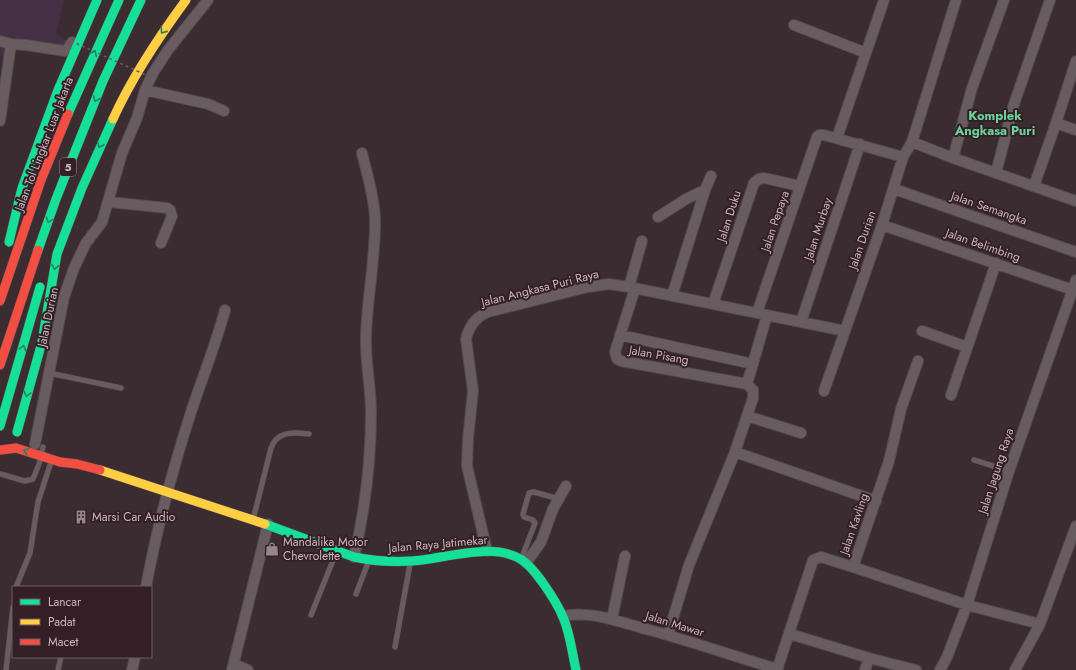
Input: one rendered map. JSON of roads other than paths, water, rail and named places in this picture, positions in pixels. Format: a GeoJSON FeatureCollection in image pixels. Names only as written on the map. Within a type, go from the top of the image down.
{"type":"FeatureCollection","features":[{"type":"Feature","properties":{"kind":"main road"},"geometry":{"type":"LineString","coordinates":[[0,300],[10,235],[22,188],[58,90],[97,0]]}},
{"type":"Feature","properties":{"kind":"main road","name":"Jalan Tol Lingkar Luar Jakarta"},"geometry":{"type":"LineString","coordinates":[[0,300],[41,180],[79,87],[119,0]]}},
{"type":"Feature","properties":{"kind":"main road","name":"5"},"geometry":{"type":"LineString","coordinates":[[0,365],[7,340],[56,199],[103,81],[141,0]]}},
{"type":"Feature","properties":{"kind":"main road"},"geometry":{"type":"LineString","coordinates":[[0,450],[16,448],[23,442],[57,254],[82,188],[123,97],[159,38],[186,0]]}},
{"type":"Feature","properties":{"kind":"main road"},"geometry":{"type":"LineString","coordinates":[[103,81],[142,20]]}},
{"type":"Feature","properties":{"kind":"main road"},"geometry":{"type":"LineString","coordinates":[[136,57],[144,45]]}},
{"type":"Feature","properties":{"kind":"main road"},"geometry":{"type":"LineString","coordinates":[[77,464],[60,462],[52,459],[0,426],[49,257],[89,151],[104,117],[129,69]]}},
{"type":"Feature","properties":{"kind":"main road"},"geometry":{"type":"LineString","coordinates":[[23,442],[64,456],[77,464]]}},
{"type":"Feature","properties":{"kind":"main road","name":"Jalan Raya Jatimekar"},"geometry":{"type":"LineString","coordinates":[[77,464],[268,524],[354,557],[369,560],[411,561],[496,551],[524,561]]}},
{"type":"Feature","properties":{"kind":"main road"},"geometry":{"type":"LineString","coordinates":[[524,561],[545,585],[563,616],[576,670]]}},
{"type":"Feature","properties":{"kind":"street"},"geometry":{"type":"LineString","coordinates":[[0,41],[11,44],[65,51],[71,44],[91,0]]}},
{"type":"Feature","properties":{"kind":"street","name":"Jalan Durian"},"geometry":{"type":"LineString","coordinates":[[23,442],[49,373],[66,290],[74,268],[86,243],[102,222],[122,153],[137,118],[145,90],[153,73],[168,50],[208,0]]}},
{"type":"Feature","properties":{"kind":"street"},"geometry":{"type":"LineString","coordinates":[[884,0],[837,138],[903,157]]}},
{"type":"Feature","properties":{"kind":"street","name":"Jalan Durian"},"geometry":{"type":"LineString","coordinates":[[824,391],[894,189],[903,157],[912,142],[956,0]]}},
{"type":"Feature","properties":{"kind":"street"},"geometry":{"type":"LineString","coordinates":[[953,158],[972,88],[1004,0]]}},
{"type":"Feature","properties":{"kind":"street"},"geometry":{"type":"LineString","coordinates":[[996,173],[1013,107],[1050,0]]}},
{"type":"Feature","properties":{"kind":"street"},"geometry":{"type":"LineString","coordinates":[[794,25],[866,53]]}},
{"type":"Feature","properties":{"kind":"street"},"geometry":{"type":"LineString","coordinates":[[0,121],[11,44]]}},
{"type":"Feature","properties":{"kind":"street"},"geometry":{"type":"LineString","coordinates":[[1034,186],[1076,61]]}},
{"type":"Feature","properties":{"kind":"street"},"geometry":{"type":"LineString","coordinates":[[145,90],[208,104],[224,111]]}},
{"type":"Feature","properties":{"kind":"street"},"geometry":{"type":"LineString","coordinates":[[1056,123],[1076,130]]}},
{"type":"Feature","properties":{"kind":"street","name":"Jalan Pepaya"},"geometry":{"type":"LineString","coordinates":[[747,384],[754,364],[762,314],[800,186],[817,137],[819,135],[824,135],[837,138]]}},
{"type":"Feature","properties":{"kind":"street"},"geometry":{"type":"LineString","coordinates":[[912,142],[1076,201]]}},
{"type":"Feature","properties":{"kind":"street","name":"Jalan Murbay"},"geometry":{"type":"LineString","coordinates":[[801,322],[860,144]]}},
{"type":"Feature","properties":{"kind":"street"},"geometry":{"type":"LineString","coordinates":[[354,557],[363,509],[370,440],[370,390],[366,341],[366,315],[375,239],[373,198],[362,152]]}},
{"type":"Feature","properties":{"kind":"street"},"geometry":{"type":"LineString","coordinates":[[672,296],[705,190],[711,176]]}},
{"type":"Feature","properties":{"kind":"street","name":"Jalan Duku"},"geometry":{"type":"LineString","coordinates":[[714,304],[754,183],[758,179],[764,178],[800,186]]}},
{"type":"Feature","properties":{"kind":"street","name":"Jalan Semangka"},"geometry":{"type":"LineString","coordinates":[[894,189],[1076,252]]}},
{"type":"Feature","properties":{"kind":"street"},"geometry":{"type":"LineString","coordinates":[[658,217],[686,199],[705,190]]}},
{"type":"Feature","properties":{"kind":"street"},"geometry":{"type":"LineString","coordinates":[[109,202],[167,208],[170,210],[172,216],[161,243]]}},
{"type":"Feature","properties":{"kind":"street","name":"Jalan Belimbing"},"geometry":{"type":"LineString","coordinates":[[882,224],[1074,290]]}},
{"type":"Feature","properties":{"kind":"street","name":"Jalan Pisang"},"geometry":{"type":"LineString","coordinates":[[642,242],[615,352],[617,359],[621,361],[747,384]]}},
{"type":"Feature","properties":{"kind":"street"},"geometry":{"type":"LineString","coordinates":[[951,395],[996,263]]}},
{"type":"Feature","properties":{"kind":"street","name":"Jalan Jagung Raya"},"geometry":{"type":"LineString","coordinates":[[940,670],[947,657],[966,605],[1010,471],[1074,290],[1076,280]]}},
{"type":"Feature","properties":{"kind":"street","name":"Jalan Angkasa Puri Raya"},"geometry":{"type":"LineString","coordinates":[[487,551],[467,466],[473,391],[466,339],[468,331],[479,316],[488,312],[588,287],[609,284],[632,287],[845,331]]}},
{"type":"Feature","properties":{"kind":"street"},"geometry":{"type":"LineString","coordinates":[[146,586],[167,492],[192,410],[218,335],[224,310]]}},
{"type":"Feature","properties":{"kind":"street"},"geometry":{"type":"LineString","coordinates":[[922,331],[967,347]]}},
{"type":"Feature","properties":{"kind":"street"},"geometry":{"type":"LineString","coordinates":[[620,335],[754,364]]}},
{"type":"Feature","properties":{"kind":"street","name":"Jalan Kavling"},"geometry":{"type":"LineString","coordinates":[[777,670],[813,560],[821,557],[853,567],[889,461],[901,409],[918,361]]}},
{"type":"Feature","properties":{"kind":"street"},"geometry":{"type":"LineString","coordinates":[[668,635],[688,566],[735,452],[753,398],[752,390],[747,384]]}},
{"type":"Feature","properties":{"kind":"street"},"geometry":{"type":"LineString","coordinates":[[747,416],[801,433]]}},
{"type":"Feature","properties":{"kind":"street"},"geometry":{"type":"LineString","coordinates":[[735,452],[876,501]]}},
{"type":"Feature","properties":{"kind":"street"},"geometry":{"type":"LineString","coordinates":[[524,561],[541,542],[553,509],[566,486]]}},
{"type":"Feature","properties":{"kind":"street"},"geometry":{"type":"LineString","coordinates":[[248,670],[233,667],[268,524]]}},
{"type":"Feature","properties":{"kind":"street"},"geometry":{"type":"LineString","coordinates":[[1014,670],[1040,624],[1076,526]]}},
{"type":"Feature","properties":{"kind":"street"},"geometry":{"type":"LineString","coordinates":[[612,620],[625,556]]}},
{"type":"Feature","properties":{"kind":"street"},"geometry":{"type":"LineString","coordinates":[[853,567],[966,605],[1040,624]]}},
{"type":"Feature","properties":{"kind":"street","name":"Jalan Mawar"},"geometry":{"type":"LineString","coordinates":[[563,616],[573,614],[589,614],[668,635],[777,670]]}},
{"type":"Feature","properties":{"kind":"street"},"geometry":{"type":"LineString","coordinates":[[790,634],[869,658],[916,670]]}},
{"type":"Feature","properties":{"kind":"street"},"geometry":{"type":"LineString","coordinates":[[132,670],[135,658]]}},
{"type":"Feature","properties":{"kind":"street"},"geometry":{"type":"LineString","coordinates":[[865,670],[869,658]]}},
{"type":"Feature","properties":{"kind":"lane"},"geometry":{"type":"LineString","coordinates":[[49,373],[121,388]]}},
{"type":"Feature","properties":{"kind":"lane"},"geometry":{"type":"LineString","coordinates":[[253,519],[274,441],[287,433],[309,434]]}},
{"type":"Feature","properties":{"kind":"lane"},"geometry":{"type":"LineString","coordinates":[[0,474],[25,481],[31,480],[34,477],[23,442]]}},
{"type":"Feature","properties":{"kind":"lane"},"geometry":{"type":"LineString","coordinates":[[16,586],[30,553],[38,502],[52,459]]}},
{"type":"Feature","properties":{"kind":"lane"},"geometry":{"type":"LineString","coordinates":[[974,460],[1010,471]]}},
{"type":"Feature","properties":{"kind":"lane"},"geometry":{"type":"LineString","coordinates":[[524,561],[535,523],[533,520],[524,517],[523,514],[529,493],[534,492],[559,499]]}},
{"type":"Feature","properties":{"kind":"lane"},"geometry":{"type":"LineString","coordinates":[[311,615],[337,550]]}},
{"type":"Feature","properties":{"kind":"lane"},"geometry":{"type":"LineString","coordinates":[[356,594],[369,560]]}},
{"type":"Feature","properties":{"kind":"lane"},"geometry":{"type":"LineString","coordinates":[[395,647],[411,561]]}},
{"type":"Feature","properties":{"kind":"lane"},"geometry":{"type":"LineString","coordinates":[[6,670],[12,616]]}},
{"type":"Feature","properties":{"kind":"lane"},"geometry":{"type":"LineString","coordinates":[[58,670],[61,658]]}},
{"type":"Feature","properties":{"kind":"place","name":"Marsi Car Audio"},"geometry":{"type":"Point","coordinates":[81,517]}},
{"type":"Feature","properties":{"kind":"place","name":"Mandalika Motor Chevrolette"},"geometry":{"type":"Point","coordinates":[272,549]}},
{"type":"Feature","properties":{"kind":"district","name":"Komplek Angkasa Puri"},"geometry":{"type":"Point","coordinates":[995,122]}}]}
